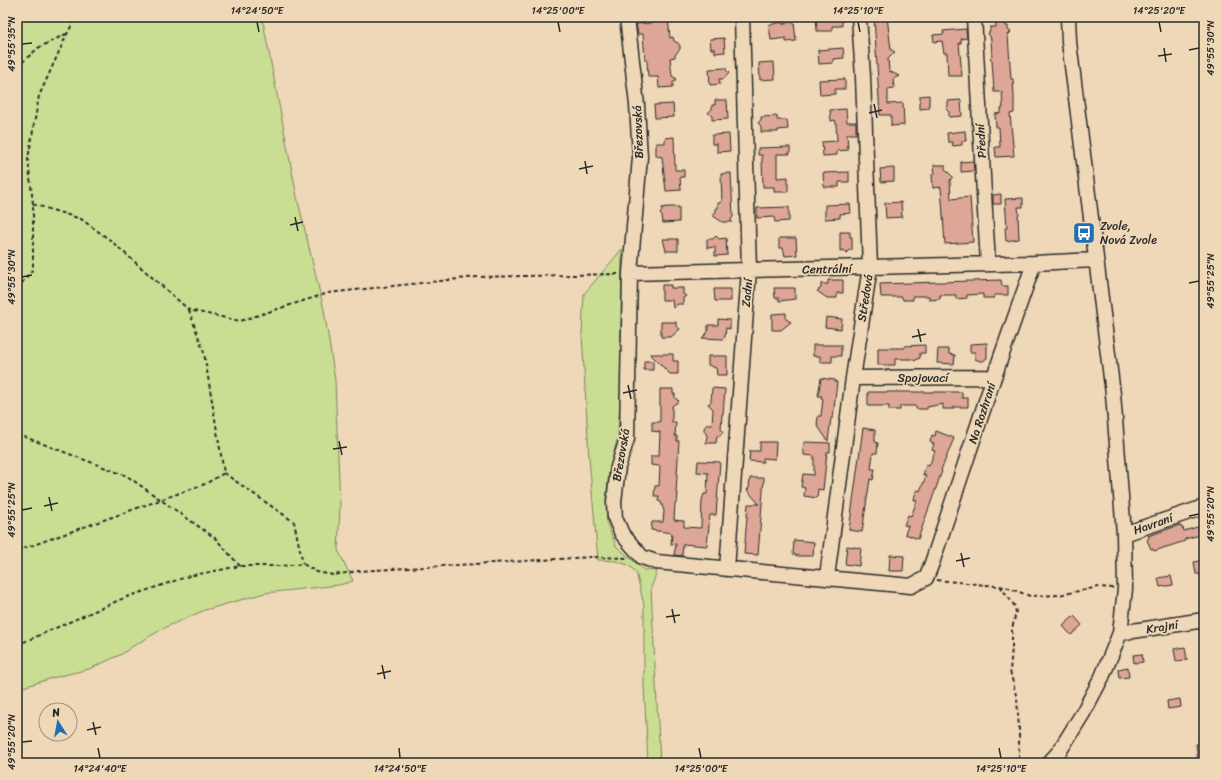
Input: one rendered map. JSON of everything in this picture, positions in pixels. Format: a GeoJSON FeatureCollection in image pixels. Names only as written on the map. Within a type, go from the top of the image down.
{"type":"FeatureCollection","features":[{"type":"Feature","properties":{"kind":"street","name":"Březovská"},"geometry":{"type":"LineString","coordinates":[[627,17],[637,105],[640,157],[630,273],[627,439],[618,468],[614,502],[615,518],[622,534],[642,557]]}},
{"type":"Feature","properties":{"kind":"street","name":"Zadní"},"geometry":{"type":"LineString","coordinates":[[727,568],[749,270],[742,17]]}},
{"type":"Feature","properties":{"kind":"street","name":"Středová"},"geometry":{"type":"LineString","coordinates":[[827,577],[853,378],[870,268],[863,77],[859,17]]}},
{"type":"Feature","properties":{"kind":"street","name":"Přední"},"geometry":{"type":"LineString","coordinates":[[974,17],[988,264]]}},
{"type":"Feature","properties":{"kind":"street"},"geometry":{"type":"LineString","coordinates":[[1049,763],[1059,752],[1083,713],[1102,677],[1120,633],[1125,589],[1124,534],[1113,394],[1069,42],[1068,17]]}},
{"type":"Feature","properties":{"kind":"street","name":"Centrální"},"geometry":{"type":"LineString","coordinates":[[630,273],[870,268],[1096,260]]}},
{"type":"Feature","properties":{"kind":"street","name":"Na Rozhraní"},"geometry":{"type":"LineString","coordinates":[[926,578],[1034,263]]}},
{"type":"Feature","properties":{"kind":"street","name":"Spojovací"},"geometry":{"type":"LineString","coordinates":[[853,378],[994,377]]}},
{"type":"Feature","properties":{"kind":"street","name":"Havraní"},"geometry":{"type":"LineString","coordinates":[[1124,534],[1204,507]]}},
{"type":"Feature","properties":{"kind":"street"},"geometry":{"type":"LineString","coordinates":[[642,557],[656,562],[911,586],[926,578]]}},
{"type":"Feature","properties":{"kind":"street","name":"Krajní"},"geometry":{"type":"LineString","coordinates":[[1120,633],[1204,620]]}},
{"type":"Feature","properties":{"kind":"path"},"geometry":{"type":"LineString","coordinates":[[17,20],[28,17]]}},
{"type":"Feature","properties":{"kind":"path"},"geometry":{"type":"LineString","coordinates":[[17,289],[33,269],[33,204],[28,159],[39,96],[76,17]]}},
{"type":"Feature","properties":{"kind":"path"},"geometry":{"type":"LineString","coordinates":[[17,67],[38,48],[67,34]]}},
{"type":"Feature","properties":{"kind":"path"},"geometry":{"type":"LineString","coordinates":[[33,204],[81,219],[110,240],[189,310],[204,353],[224,472],[294,522],[303,564]]}},
{"type":"Feature","properties":{"kind":"path"},"geometry":{"type":"LineString","coordinates":[[189,310],[240,321],[328,293],[477,277],[630,273]]}},
{"type":"Feature","properties":{"kind":"path"},"geometry":{"type":"LineString","coordinates":[[17,434],[127,476],[215,538],[240,566]]}},
{"type":"Feature","properties":{"kind":"path"},"geometry":{"type":"LineString","coordinates":[[17,545],[25,548],[205,484],[224,472]]}},
{"type":"Feature","properties":{"kind":"path"},"geometry":{"type":"LineString","coordinates":[[17,645],[124,598],[189,576],[240,566],[280,566],[303,564],[317,572],[333,575],[359,571],[591,557],[621,559],[642,557]]}},
{"type":"Feature","properties":{"kind":"path"},"geometry":{"type":"LineString","coordinates":[[926,578],[1006,587],[1030,596],[1059,595],[1099,587],[1125,589]]}},
{"type":"Feature","properties":{"kind":"path"},"geometry":{"type":"LineString","coordinates":[[1000,586],[1014,604],[1016,612],[1012,630],[1010,671],[1017,699],[1019,763]]}},
{"type":"Feature","properties":{"kind":"green space"},"geometry":{"type":"Polygon","coordinates":[[[17,17],[262,17],[297,197],[324,310],[335,380],[340,507],[338,550],[353,581],[339,585],[265,593],[205,610],[166,627],[122,654],[89,669],[52,678],[17,689],[17,17]]]}},
{"type":"Feature","properties":{"kind":"green space"},"geometry":{"type":"Polygon","coordinates":[[[622,249],[620,400],[618,436],[609,471],[606,500],[607,524],[616,546],[644,570],[657,571],[651,588],[660,763],[648,763],[644,685],[644,605],[636,572],[628,565],[616,561],[598,560],[589,457],[582,334],[584,294],[622,249]]]}},
{"type":"Feature","properties":{"kind":"building"},"geometry":{"type":"Polygon","coordinates":[[[652,17],[668,17],[670,38],[673,37],[674,41],[680,46],[680,49],[675,57],[670,58],[672,76],[677,79],[673,82],[673,87],[659,88],[658,77],[648,77],[643,34],[638,34],[636,24],[652,23],[652,17]]]}},
{"type":"Feature","properties":{"kind":"building"},"geometry":{"type":"Polygon","coordinates":[[[816,17],[842,17],[842,26],[832,26],[832,31],[817,31],[816,17]]]}},
{"type":"Feature","properties":{"kind":"building"},"geometry":{"type":"Polygon","coordinates":[[[874,17],[887,17],[891,50],[895,52],[888,59],[889,71],[899,76],[893,79],[894,88],[888,89],[888,104],[903,103],[904,125],[891,126],[891,115],[880,115],[874,17]]]}},
{"type":"Feature","properties":{"kind":"building"},"geometry":{"type":"Polygon","coordinates":[[[1005,18],[1006,26],[1008,26],[1008,30],[1011,32],[1008,35],[1011,79],[1013,79],[1014,96],[1014,113],[1010,114],[1014,156],[996,157],[995,147],[1000,147],[999,127],[996,127],[995,114],[1001,113],[1001,108],[1003,108],[1002,92],[994,92],[992,60],[990,58],[992,56],[991,40],[988,34],[990,27],[996,27],[995,19],[1005,18]]]}},
{"type":"Feature","properties":{"kind":"building"},"geometry":{"type":"Polygon","coordinates":[[[782,22],[782,24],[794,22],[796,41],[786,42],[786,38],[771,40],[769,25],[782,22]]]}},
{"type":"Feature","properties":{"kind":"building"},"geometry":{"type":"Polygon","coordinates":[[[966,29],[967,38],[961,39],[961,43],[959,43],[962,76],[948,76],[947,53],[944,53],[942,41],[934,42],[933,35],[944,34],[943,31],[966,29]]]}},
{"type":"Feature","properties":{"kind":"building"},"geometry":{"type":"Polygon","coordinates":[[[724,38],[725,52],[715,53],[715,49],[711,49],[710,39],[724,38]]]}},
{"type":"Feature","properties":{"kind":"building"},"geometry":{"type":"Polygon","coordinates":[[[843,48],[844,58],[833,59],[833,63],[819,64],[818,50],[843,48]]]}},
{"type":"Feature","properties":{"kind":"building"},"geometry":{"type":"Polygon","coordinates":[[[774,62],[775,79],[760,80],[759,63],[774,62]]]}},
{"type":"Feature","properties":{"kind":"building"},"geometry":{"type":"Polygon","coordinates":[[[726,68],[729,73],[724,79],[719,79],[720,84],[710,85],[709,69],[726,68]]]}},
{"type":"Feature","properties":{"kind":"building"},"geometry":{"type":"Polygon","coordinates":[[[845,79],[845,89],[835,89],[835,94],[820,95],[819,80],[845,79]]]}},
{"type":"Feature","properties":{"kind":"building"},"geometry":{"type":"Polygon","coordinates":[[[929,95],[929,108],[920,109],[920,96],[929,95]]]}},
{"type":"Feature","properties":{"kind":"building"},"geometry":{"type":"Polygon","coordinates":[[[715,100],[727,100],[728,119],[712,120],[712,116],[708,113],[712,109],[712,105],[715,105],[715,100]]]}},
{"type":"Feature","properties":{"kind":"building"},"geometry":{"type":"Polygon","coordinates":[[[961,100],[962,116],[949,117],[949,112],[946,109],[948,106],[948,101],[961,100]]]}},
{"type":"Feature","properties":{"kind":"building"},"geometry":{"type":"Polygon","coordinates":[[[673,104],[674,117],[655,118],[654,105],[673,104]]]}},
{"type":"Feature","properties":{"kind":"building"},"geometry":{"type":"Polygon","coordinates":[[[846,109],[847,122],[856,122],[856,134],[847,134],[848,150],[837,151],[837,155],[823,156],[822,142],[837,141],[836,123],[835,120],[831,121],[830,110],[846,109]]]}},
{"type":"Feature","properties":{"kind":"building"},"geometry":{"type":"Polygon","coordinates":[[[777,116],[777,120],[787,120],[788,129],[778,130],[778,132],[761,132],[761,126],[758,123],[761,120],[761,117],[777,116]]]}},
{"type":"Feature","properties":{"kind":"building"},"geometry":{"type":"Polygon","coordinates":[[[965,131],[966,141],[962,141],[962,145],[953,146],[952,142],[948,142],[947,133],[965,131]]]}},
{"type":"Feature","properties":{"kind":"building"},"geometry":{"type":"Polygon","coordinates":[[[729,134],[730,151],[717,152],[717,144],[712,144],[712,135],[729,134]]]}},
{"type":"Feature","properties":{"kind":"building"},"geometry":{"type":"Polygon","coordinates":[[[674,137],[675,170],[684,170],[684,177],[680,177],[681,190],[666,191],[662,157],[656,156],[656,143],[665,143],[665,138],[674,137]]]}},
{"type":"Feature","properties":{"kind":"building"},"geometry":{"type":"Polygon","coordinates":[[[790,147],[790,154],[777,154],[777,178],[788,177],[788,192],[774,192],[774,187],[763,187],[762,155],[758,155],[758,148],[790,147]]]}},
{"type":"Feature","properties":{"kind":"building"},"geometry":{"type":"Polygon","coordinates":[[[973,161],[974,171],[961,172],[961,162],[973,161]]]}},
{"type":"Feature","properties":{"kind":"building"},"geometry":{"type":"Polygon","coordinates":[[[934,165],[945,165],[945,169],[953,177],[950,180],[951,199],[970,197],[973,242],[945,244],[941,187],[933,188],[932,174],[935,174],[934,165]]]}},
{"type":"Feature","properties":{"kind":"building"},"geometry":{"type":"Polygon","coordinates":[[[894,168],[894,181],[881,182],[880,169],[894,168]]]}},
{"type":"Feature","properties":{"kind":"building"},"geometry":{"type":"Polygon","coordinates":[[[849,172],[849,182],[839,182],[839,187],[824,187],[823,173],[849,172]]]}},
{"type":"Feature","properties":{"kind":"building"},"geometry":{"type":"Polygon","coordinates":[[[731,173],[733,217],[731,219],[732,222],[722,222],[712,215],[716,212],[716,208],[718,208],[718,203],[722,202],[721,174],[731,173]]]}},
{"type":"Feature","properties":{"kind":"building"},"geometry":{"type":"Polygon","coordinates":[[[1001,194],[1001,204],[993,204],[993,195],[1001,194]]]}},
{"type":"Feature","properties":{"kind":"building"},"geometry":{"type":"Polygon","coordinates":[[[1023,198],[1023,207],[1018,207],[1019,239],[1006,241],[1005,228],[1007,228],[1005,199],[1023,198]]]}},
{"type":"Feature","properties":{"kind":"building"},"geometry":{"type":"Polygon","coordinates":[[[901,202],[902,217],[886,218],[885,203],[901,202]]]}},
{"type":"Feature","properties":{"kind":"building"},"geometry":{"type":"Polygon","coordinates":[[[850,204],[851,213],[840,214],[840,218],[825,219],[825,205],[850,204]]]}},
{"type":"Feature","properties":{"kind":"building"},"geometry":{"type":"Polygon","coordinates":[[[679,207],[679,222],[663,223],[662,216],[660,214],[662,208],[679,207]]]}},
{"type":"Feature","properties":{"kind":"building"},"geometry":{"type":"Polygon","coordinates":[[[789,207],[789,221],[775,222],[774,217],[757,218],[757,208],[789,207]]]}},
{"type":"Feature","properties":{"kind":"building"},"geometry":{"type":"Polygon","coordinates":[[[840,232],[850,232],[850,237],[852,237],[852,250],[849,250],[846,253],[844,250],[840,251],[840,232]]]}},
{"type":"Feature","properties":{"kind":"building"},"geometry":{"type":"Polygon","coordinates":[[[716,236],[719,239],[726,238],[727,255],[715,256],[715,247],[707,248],[707,239],[713,239],[716,236]]]}},
{"type":"Feature","properties":{"kind":"building"},"geometry":{"type":"Polygon","coordinates":[[[779,238],[796,238],[797,255],[785,256],[783,248],[779,248],[779,238]]]}},
{"type":"Feature","properties":{"kind":"building"},"geometry":{"type":"Polygon","coordinates":[[[663,239],[678,239],[678,251],[666,251],[663,239]]]}},
{"type":"Feature","properties":{"kind":"building"},"geometry":{"type":"Polygon","coordinates":[[[828,280],[843,280],[843,293],[837,293],[837,298],[827,298],[817,291],[821,288],[821,284],[828,284],[828,280]]]}},
{"type":"Feature","properties":{"kind":"building"},"geometry":{"type":"Polygon","coordinates":[[[1001,280],[1002,286],[1008,286],[1008,295],[994,295],[994,298],[983,298],[983,294],[967,295],[967,298],[956,299],[956,295],[940,295],[940,299],[929,300],[929,296],[913,296],[913,300],[903,300],[902,297],[881,297],[880,284],[1001,280]]]}},
{"type":"Feature","properties":{"kind":"building"},"geometry":{"type":"Polygon","coordinates":[[[662,285],[671,285],[671,288],[683,288],[683,294],[686,296],[683,298],[683,304],[678,304],[673,308],[672,300],[662,300],[662,285]]]}},
{"type":"Feature","properties":{"kind":"building"},"geometry":{"type":"Polygon","coordinates":[[[774,288],[795,288],[795,299],[779,301],[779,298],[775,298],[774,288]]]}},
{"type":"Feature","properties":{"kind":"building"},"geometry":{"type":"Polygon","coordinates":[[[714,289],[731,289],[731,301],[715,301],[714,289]]]}},
{"type":"Feature","properties":{"kind":"building"},"geometry":{"type":"Polygon","coordinates":[[[786,313],[786,319],[791,322],[781,330],[772,330],[772,314],[786,313]]]}},
{"type":"Feature","properties":{"kind":"building"},"geometry":{"type":"Polygon","coordinates":[[[826,317],[842,319],[841,329],[825,327],[826,317]]]}},
{"type":"Feature","properties":{"kind":"building"},"geometry":{"type":"Polygon","coordinates":[[[718,319],[730,320],[730,329],[726,328],[725,337],[723,339],[702,338],[708,332],[708,325],[718,325],[718,319]]]}},
{"type":"Feature","properties":{"kind":"building"},"geometry":{"type":"Polygon","coordinates":[[[661,322],[676,322],[676,326],[680,329],[671,337],[661,337],[661,322]]]}},
{"type":"Feature","properties":{"kind":"building"},"geometry":{"type":"Polygon","coordinates":[[[987,343],[987,358],[983,361],[975,359],[975,352],[970,352],[970,344],[987,343]]]}},
{"type":"Feature","properties":{"kind":"building"},"geometry":{"type":"Polygon","coordinates":[[[813,345],[841,345],[841,356],[832,356],[832,362],[820,362],[820,356],[813,356],[813,345]]]}},
{"type":"Feature","properties":{"kind":"building"},"geometry":{"type":"Polygon","coordinates":[[[925,345],[925,353],[920,353],[920,358],[915,361],[912,359],[895,359],[895,365],[878,365],[878,348],[905,348],[904,346],[925,345]]]}},
{"type":"Feature","properties":{"kind":"building"},"geometry":{"type":"Polygon","coordinates":[[[938,349],[949,349],[949,354],[955,355],[954,364],[937,363],[938,349]]]}},
{"type":"Feature","properties":{"kind":"building"},"geometry":{"type":"Polygon","coordinates":[[[650,354],[673,354],[673,361],[678,361],[678,374],[670,374],[650,354]]]}},
{"type":"Feature","properties":{"kind":"building"},"geometry":{"type":"Polygon","coordinates":[[[708,356],[727,356],[727,375],[717,375],[716,368],[708,365],[708,356]]]}},
{"type":"Feature","properties":{"kind":"building"},"geometry":{"type":"Polygon","coordinates":[[[644,361],[653,361],[653,370],[644,370],[644,361]]]}},
{"type":"Feature","properties":{"kind":"building"},"geometry":{"type":"Polygon","coordinates":[[[821,378],[835,380],[835,382],[837,382],[833,418],[831,418],[828,441],[817,425],[818,416],[821,416],[823,399],[821,398],[822,396],[818,396],[821,378]]]}},
{"type":"Feature","properties":{"kind":"building"},"geometry":{"type":"Polygon","coordinates":[[[712,388],[725,389],[721,429],[723,432],[720,436],[717,436],[716,443],[706,443],[707,435],[704,428],[707,424],[712,425],[713,409],[708,404],[711,402],[712,388]]]}},
{"type":"Feature","properties":{"kind":"building"},"geometry":{"type":"Polygon","coordinates":[[[660,389],[673,389],[675,398],[679,401],[672,406],[672,422],[676,422],[675,436],[677,436],[677,441],[679,441],[676,493],[678,493],[677,503],[675,503],[674,520],[684,521],[684,527],[701,528],[702,500],[704,494],[707,494],[708,473],[697,472],[698,461],[720,462],[716,515],[710,515],[707,546],[683,544],[682,556],[674,555],[676,544],[671,544],[672,533],[651,530],[652,522],[663,522],[664,511],[661,502],[658,501],[659,496],[654,496],[655,486],[659,486],[660,466],[651,465],[651,456],[659,456],[660,432],[652,431],[652,422],[660,422],[660,389]]]}},
{"type":"Feature","properties":{"kind":"building"},"geometry":{"type":"Polygon","coordinates":[[[868,392],[962,392],[962,398],[968,398],[968,407],[943,409],[943,404],[927,407],[927,409],[916,409],[916,406],[900,406],[900,410],[889,410],[889,406],[868,406],[868,392]]]}},
{"type":"Feature","properties":{"kind":"building"},"geometry":{"type":"Polygon","coordinates":[[[863,428],[875,430],[875,442],[878,443],[877,453],[873,453],[871,469],[875,469],[873,480],[870,479],[862,532],[849,530],[863,428]]]}},
{"type":"Feature","properties":{"kind":"building"},"geometry":{"type":"Polygon","coordinates":[[[936,431],[954,438],[941,470],[942,471],[918,539],[905,534],[908,526],[904,525],[908,515],[911,516],[917,501],[914,500],[915,495],[917,490],[920,491],[926,476],[923,475],[926,465],[929,466],[935,451],[932,450],[934,444],[930,442],[932,435],[935,436],[936,431]]]}},
{"type":"Feature","properties":{"kind":"building"},"geometry":{"type":"Polygon","coordinates":[[[760,442],[776,442],[775,459],[763,458],[763,462],[749,461],[750,451],[760,451],[760,442]]]}},
{"type":"Feature","properties":{"kind":"building"},"geometry":{"type":"Polygon","coordinates":[[[804,442],[830,443],[830,452],[827,452],[823,490],[818,489],[817,498],[804,496],[805,488],[801,487],[803,474],[814,475],[814,456],[804,455],[804,451],[802,449],[804,442]]]}},
{"type":"Feature","properties":{"kind":"building"},"geometry":{"type":"Polygon","coordinates":[[[750,478],[764,478],[758,555],[744,554],[748,504],[759,504],[747,490],[749,488],[750,478]]]}},
{"type":"Feature","properties":{"kind":"building"},"geometry":{"type":"Polygon","coordinates":[[[1180,525],[1184,531],[1204,525],[1204,534],[1185,539],[1185,541],[1154,551],[1151,549],[1147,540],[1149,538],[1148,536],[1180,525]]]}},
{"type":"Feature","properties":{"kind":"building"},"geometry":{"type":"Polygon","coordinates":[[[794,540],[814,542],[813,556],[798,556],[793,554],[794,540]]]}},
{"type":"Feature","properties":{"kind":"building"},"geometry":{"type":"Polygon","coordinates":[[[847,546],[861,548],[859,566],[845,564],[847,546]]]}},
{"type":"Feature","properties":{"kind":"building"},"geometry":{"type":"Polygon","coordinates":[[[890,555],[904,556],[903,571],[889,571],[890,555]]]}},
{"type":"Feature","properties":{"kind":"building"},"geometry":{"type":"Polygon","coordinates":[[[1204,560],[1204,580],[1199,574],[1196,574],[1194,562],[1204,560]]]}},
{"type":"Feature","properties":{"kind":"building"},"geometry":{"type":"Polygon","coordinates":[[[1171,576],[1173,585],[1160,587],[1158,578],[1171,576]]]}},
{"type":"Feature","properties":{"kind":"building"},"geometry":{"type":"Polygon","coordinates":[[[1074,616],[1082,625],[1071,635],[1063,626],[1074,616]]]}},
{"type":"Feature","properties":{"kind":"building"},"geometry":{"type":"Polygon","coordinates":[[[1185,647],[1187,660],[1176,661],[1174,649],[1185,647]]]}},
{"type":"Feature","properties":{"kind":"building"},"geometry":{"type":"Polygon","coordinates":[[[1142,654],[1143,662],[1134,663],[1133,655],[1142,654]]]}},
{"type":"Feature","properties":{"kind":"building"},"geometry":{"type":"Polygon","coordinates":[[[1128,667],[1129,677],[1119,678],[1118,669],[1128,667]]]}},
{"type":"Feature","properties":{"kind":"building"},"geometry":{"type":"Polygon","coordinates":[[[1180,699],[1181,707],[1168,709],[1167,701],[1180,699]]]}},
{"type":"Feature","properties":{"kind":"building"},"geometry":{"type":"Polygon","coordinates":[[[1204,743],[1204,763],[1198,763],[1196,744],[1204,743]]]}},
{"type":"Feature","properties":{"kind":"place","name":"Zvole, Nová Zvole"},"geometry":{"type":"Point","coordinates":[1084,233]}}]}
